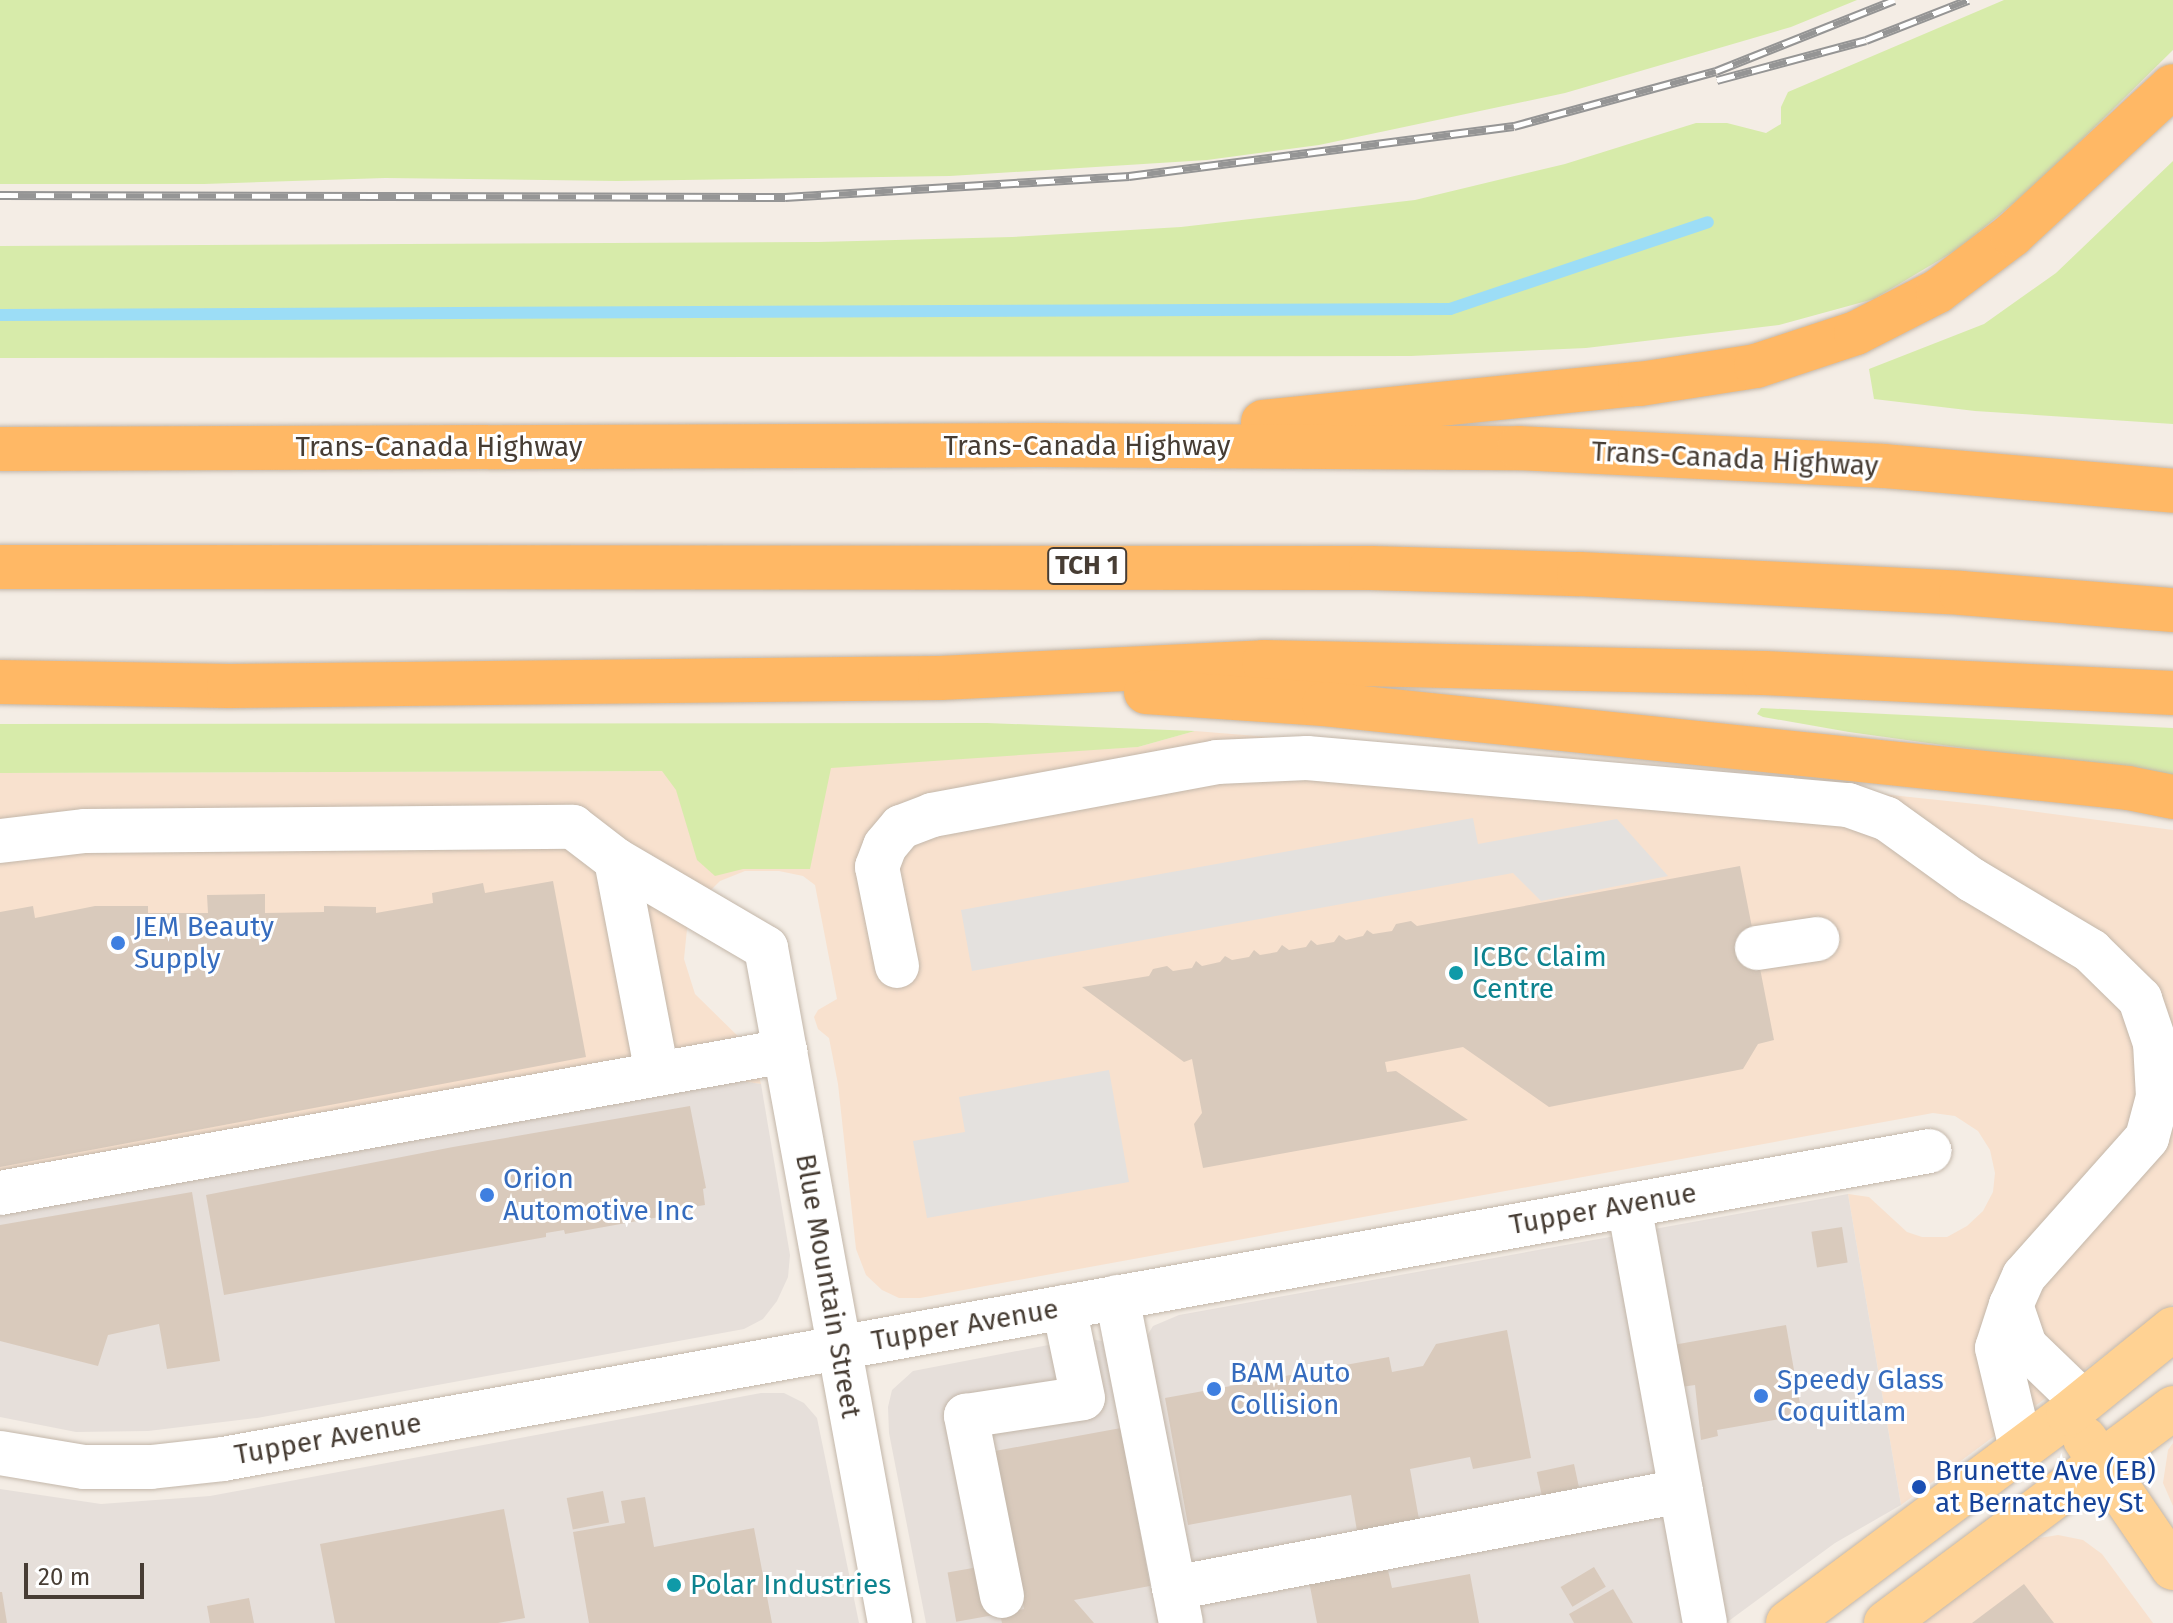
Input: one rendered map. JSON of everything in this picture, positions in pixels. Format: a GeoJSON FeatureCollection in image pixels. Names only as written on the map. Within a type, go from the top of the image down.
{"type":"FeatureCollection","features":[{"type":"Feature","properties":{"kind":"highway"},"geometry":{"type":"LineString","coordinates":[[1041,445],[1640,384],[1756,366],[1856,333],[1938,291],[2012,235],[2173,86]]}},
{"type":"Feature","properties":{"kind":"highway","name":"Trans-Canada Highway"},"geometry":{"type":"LineString","coordinates":[[0,449],[1041,445],[1519,448],[1884,466],[2173,491]]}},
{"type":"Feature","properties":{"kind":"highway","name":"TCH 1"},"geometry":{"type":"LineString","coordinates":[[0,567],[1371,568],[1579,574],[1961,593],[2173,610]]}},
{"type":"Feature","properties":{"kind":"highway"},"geometry":{"type":"LineString","coordinates":[[0,682],[229,686],[940,678],[1264,662],[1764,673],[2173,693]]}},
{"type":"Feature","properties":{"kind":"highway"},"geometry":{"type":"LineString","coordinates":[[940,678],[1324,704],[2128,788],[2173,797]]}},
{"type":"Feature","properties":{"kind":"main road"},"geometry":{"type":"LineString","coordinates":[[1788,1623],[2075,1407],[2173,1329]]}},
{"type":"Feature","properties":{"kind":"main road"},"geometry":{"type":"LineString","coordinates":[[2075,1407],[2101,1463],[2173,1568]]}},
{"type":"Feature","properties":{"kind":"main road"},"geometry":{"type":"LineString","coordinates":[[1886,1623],[2173,1408]]}},
{"type":"Feature","properties":{"kind":"street"},"geometry":{"type":"LineString","coordinates":[[897,966],[877,867],[885,846],[901,827],[932,815],[1217,762],[1307,758],[1848,805],[1887,819],[1972,880],[2091,951],[2140,999],[2155,1043],[2158,1097],[2147,1138],[2024,1276],[2011,1305],[1997,1348],[2021,1448]]}},
{"type":"Feature","properties":{"kind":"street"},"geometry":{"type":"LineString","coordinates":[[0,841],[85,831],[573,827],[616,860],[657,1072]]}},
{"type":"Feature","properties":{"kind":"street","name":"Blue Mountain Street"},"geometry":{"type":"LineString","coordinates":[[616,860],[766,948],[890,1623]]}},
{"type":"Feature","properties":{"kind":"street"},"geometry":{"type":"LineString","coordinates":[[1757,948],[1817,939]]}},
{"type":"Feature","properties":{"kind":"street"},"geometry":{"type":"LineString","coordinates":[[0,1193],[785,1051]]}},
{"type":"Feature","properties":{"kind":"street","name":"Tupper Avenue"},"geometry":{"type":"LineString","coordinates":[[0,1453],[84,1467],[151,1467],[223,1459],[1929,1151]]}},
{"type":"Feature","properties":{"kind":"street"},"geometry":{"type":"LineString","coordinates":[[1629,1205],[1705,1623]]}},
{"type":"Feature","properties":{"kind":"street"},"geometry":{"type":"LineString","coordinates":[[1117,1297],[1177,1606],[1681,1491]]}},
{"type":"Feature","properties":{"kind":"street"},"geometry":{"type":"LineString","coordinates":[[2011,1305],[2025,1346],[2075,1407]]}},
{"type":"Feature","properties":{"kind":"street"},"geometry":{"type":"LineString","coordinates":[[1002,1596],[966,1416],[1083,1398],[1064,1307]]}},
{"type":"Feature","properties":{"kind":"shaded area"},"geometry":{"type":"Polygon","coordinates":[[[1195,731],[1580,762],[1985,805],[2173,830],[2173,1304],[1901,1505],[1848,1194],[1869,1197],[1907,1232],[1922,1237],[1947,1237],[1967,1226],[1983,1211],[1993,1192],[1995,1173],[1990,1150],[1978,1131],[1955,1116],[1933,1113],[920,1298],[899,1298],[882,1290],[866,1275],[856,1249],[838,1084],[829,1038],[818,1029],[814,1017],[818,1010],[837,999],[815,885],[803,876],[779,871],[745,871],[720,881],[702,899],[687,929],[684,959],[695,994],[751,1049],[761,1084],[726,1079],[0,1215],[0,773],[662,771],[1138,747],[1195,731]]]}},
{"type":"Feature","properties":{"kind":"shaded area"},"geometry":{"type":"Polygon","coordinates":[[[1473,818],[1478,844],[1617,819],[1668,876],[1541,901],[1513,873],[972,971],[961,910],[1473,818]]]}},
{"type":"Feature","properties":{"kind":"shaded area"},"geometry":{"type":"Polygon","coordinates":[[[1109,1070],[1129,1182],[927,1218],[913,1141],[965,1132],[959,1097],[1109,1070]]]}},
{"type":"Feature","properties":{"kind":"shaded area"},"geometry":{"type":"Polygon","coordinates":[[[726,1079],[761,1084],[790,1255],[788,1277],[777,1301],[763,1319],[744,1329],[257,1418],[148,1431],[76,1432],[0,1417],[0,1215],[726,1079]]]}},
{"type":"Feature","properties":{"kind":"shaded area"},"geometry":{"type":"Polygon","coordinates":[[[1848,1194],[1901,1505],[1835,1543],[1726,1623],[926,1623],[889,1433],[888,1407],[892,1390],[913,1371],[1085,1338],[1102,1341],[1109,1347],[1144,1341],[1153,1326],[1179,1315],[1848,1194]]]}},
{"type":"Feature","properties":{"kind":"shaded area"},"geometry":{"type":"Polygon","coordinates":[[[761,1393],[784,1393],[804,1403],[817,1418],[859,1623],[0,1623],[0,1489],[101,1504],[210,1496],[761,1393]]]}},
{"type":"Feature","properties":{"kind":"shaded area"},"geometry":{"type":"Polygon","coordinates":[[[2173,1443],[2173,1506],[2163,1483],[2168,1450],[2173,1443]]]}},
{"type":"Feature","properties":{"kind":"shaded area"},"geometry":{"type":"Polygon","coordinates":[[[2058,1535],[2083,1540],[2102,1554],[2153,1623],[1920,1623],[2033,1539],[2058,1535]]]}},
{"type":"Feature","properties":{"kind":"green space"},"geometry":{"type":"Polygon","coordinates":[[[0,0],[1857,0],[1791,27],[1565,93],[1319,145],[1207,160],[950,176],[617,181],[385,178],[204,184],[0,184],[0,0]]]}},
{"type":"Feature","properties":{"kind":"green space"},"geometry":{"type":"Polygon","coordinates":[[[2004,0],[2173,0],[2173,50],[2037,184],[1958,249],[1874,299],[1779,325],[1586,348],[1411,356],[0,358],[0,246],[818,242],[1012,237],[1181,227],[1415,200],[1565,164],[1696,123],[1727,123],[1766,133],[1781,124],[1781,107],[1788,92],[2004,0]]]}},
{"type":"Feature","properties":{"kind":"green space"},"geometry":{"type":"Polygon","coordinates":[[[2173,161],[2173,424],[1975,411],[1874,399],[1869,369],[1984,324],[2056,273],[2173,161]]]}},
{"type":"Feature","properties":{"kind":"green space"},"geometry":{"type":"Polygon","coordinates":[[[1761,708],[2173,728],[2173,777],[1849,732],[1763,717],[1757,714],[1761,708]]]}},
{"type":"Feature","properties":{"kind":"green space"},"geometry":{"type":"Polygon","coordinates":[[[987,723],[1195,731],[1138,747],[831,768],[810,869],[743,869],[715,876],[697,860],[676,790],[662,771],[0,773],[0,724],[987,723]]]}},
{"type":"Feature","properties":{"kind":"building","name":"ICBC Claim Centre"},"geometry":{"type":"Polygon","coordinates":[[[1740,866],[1774,1040],[1758,1044],[1743,1069],[1549,1107],[1463,1047],[1385,1062],[1387,1072],[1396,1071],[1468,1120],[1203,1168],[1194,1124],[1202,1113],[1192,1059],[1184,1062],[1082,987],[1149,976],[1153,969],[1167,966],[1173,971],[1192,968],[1196,961],[1202,966],[1220,962],[1225,956],[1232,960],[1249,957],[1254,950],[1260,955],[1277,952],[1282,945],[1289,950],[1306,947],[1311,940],[1317,945],[1334,942],[1339,935],[1346,940],[1363,936],[1367,930],[1373,934],[1392,931],[1396,924],[1411,921],[1417,926],[1740,866]]]}},
{"type":"Feature","properties":{"kind":"building"},"geometry":{"type":"Polygon","coordinates":[[[553,881],[586,1057],[0,1167],[0,912],[33,906],[35,918],[95,906],[148,906],[148,913],[208,913],[207,895],[265,894],[265,913],[324,912],[324,906],[376,907],[376,913],[433,903],[432,893],[483,883],[485,893],[553,881]]]}},
{"type":"Feature","properties":{"kind":"building"},"geometry":{"type":"Polygon","coordinates":[[[690,1106],[706,1188],[703,1189],[705,1205],[692,1207],[693,1211],[565,1234],[564,1230],[546,1233],[546,1237],[224,1295],[206,1195],[453,1147],[690,1106]]]}},
{"type":"Feature","properties":{"kind":"building"},"geometry":{"type":"Polygon","coordinates":[[[192,1192],[220,1361],[167,1369],[159,1324],[108,1335],[98,1366],[0,1341],[0,1225],[192,1192]]]}},
{"type":"Feature","properties":{"kind":"building"},"geometry":{"type":"Polygon","coordinates":[[[1842,1227],[1848,1263],[1817,1267],[1811,1232],[1842,1227]]]}},
{"type":"Feature","properties":{"kind":"building"},"geometry":{"type":"Polygon","coordinates":[[[1786,1325],[1802,1415],[1717,1430],[1718,1436],[1701,1440],[1695,1385],[1681,1387],[1673,1345],[1786,1325]]]}},
{"type":"Feature","properties":{"kind":"building"},"geometry":{"type":"Polygon","coordinates":[[[1507,1330],[1531,1458],[1473,1469],[1470,1457],[1410,1469],[1420,1525],[1358,1537],[1351,1495],[1188,1525],[1165,1398],[1389,1357],[1392,1372],[1423,1366],[1436,1344],[1507,1330]]]}},
{"type":"Feature","properties":{"kind":"building"},"geometry":{"type":"Polygon","coordinates":[[[1121,1428],[1150,1586],[1074,1600],[1094,1623],[1002,1623],[1000,1614],[1024,1609],[995,1451],[1121,1428]]]}},
{"type":"Feature","properties":{"kind":"building"},"geometry":{"type":"Polygon","coordinates":[[[1574,1464],[1579,1487],[1542,1495],[1537,1472],[1574,1464]]]}},
{"type":"Feature","properties":{"kind":"building"},"geometry":{"type":"Polygon","coordinates":[[[603,1491],[609,1522],[573,1529],[567,1498],[603,1491]]]}},
{"type":"Feature","properties":{"kind":"building","name":"Polar Industries"},"geometry":{"type":"Polygon","coordinates":[[[645,1497],[654,1547],[754,1528],[772,1623],[589,1623],[573,1532],[625,1523],[621,1501],[645,1497]]]}},
{"type":"Feature","properties":{"kind":"building"},"geometry":{"type":"Polygon","coordinates":[[[504,1509],[525,1618],[498,1623],[335,1623],[320,1544],[504,1509]]]}},
{"type":"Feature","properties":{"kind":"building"},"geometry":{"type":"Polygon","coordinates":[[[984,1566],[993,1615],[956,1622],[948,1572],[984,1566]]]}},
{"type":"Feature","properties":{"kind":"building"},"geometry":{"type":"Polygon","coordinates":[[[1387,1566],[1392,1588],[1470,1574],[1479,1623],[1317,1623],[1309,1581],[1387,1566]]]}},
{"type":"Feature","properties":{"kind":"building"},"geometry":{"type":"Polygon","coordinates":[[[1594,1567],[1606,1587],[1572,1607],[1561,1587],[1594,1567]]]}},
{"type":"Feature","properties":{"kind":"building"},"geometry":{"type":"Polygon","coordinates":[[[2024,1584],[2054,1623],[1972,1623],[2024,1584]]]}},
{"type":"Feature","properties":{"kind":"building"},"geometry":{"type":"Polygon","coordinates":[[[1613,1589],[1633,1623],[1574,1623],[1569,1614],[1613,1589]]]}},
{"type":"Feature","properties":{"kind":"building"},"geometry":{"type":"Polygon","coordinates":[[[2,1592],[7,1623],[0,1623],[2,1592]]]}},
{"type":"Feature","properties":{"kind":"building"},"geometry":{"type":"Polygon","coordinates":[[[249,1598],[254,1623],[210,1623],[207,1606],[249,1598]]]}},
{"type":"Feature","properties":{"kind":"waterway"},"geometry":{"type":"LineString","coordinates":[[0,315],[1450,309],[1708,222]]}},
{"type":"Feature","properties":{"kind":"railway"},"geometry":{"type":"LineString","coordinates":[[0,195],[785,197],[1129,176],[1514,126],[1716,71],[1894,0]]}},
{"type":"Feature","properties":{"kind":"railway"},"geometry":{"type":"LineString","coordinates":[[1717,80],[1866,40],[1968,0]]}},
{"type":"Feature","properties":{"kind":"place","name":"JEM Beauty Supply"},"geometry":{"type":"Point","coordinates":[118,943]}},
{"type":"Feature","properties":{"kind":"place","name":"ICBC Claim Centre"},"geometry":{"type":"Point","coordinates":[1456,973]}},
{"type":"Feature","properties":{"kind":"place","name":"Orion Automotive Inc"},"geometry":{"type":"Point","coordinates":[487,1195]}},
{"type":"Feature","properties":{"kind":"place","name":"BAM Auto Collision"},"geometry":{"type":"Point","coordinates":[1214,1389]}},
{"type":"Feature","properties":{"kind":"place","name":"Speedy Glass Coquitlam"},"geometry":{"type":"Point","coordinates":[1761,1396]}},
{"type":"Feature","properties":{"kind":"place","name":"Brunette Ave (EB) at Bernatchey St"},"geometry":{"type":"Point","coordinates":[1919,1487]}},
{"type":"Feature","properties":{"kind":"place","name":"Polar Industries"},"geometry":{"type":"Point","coordinates":[674,1585]}}]}
